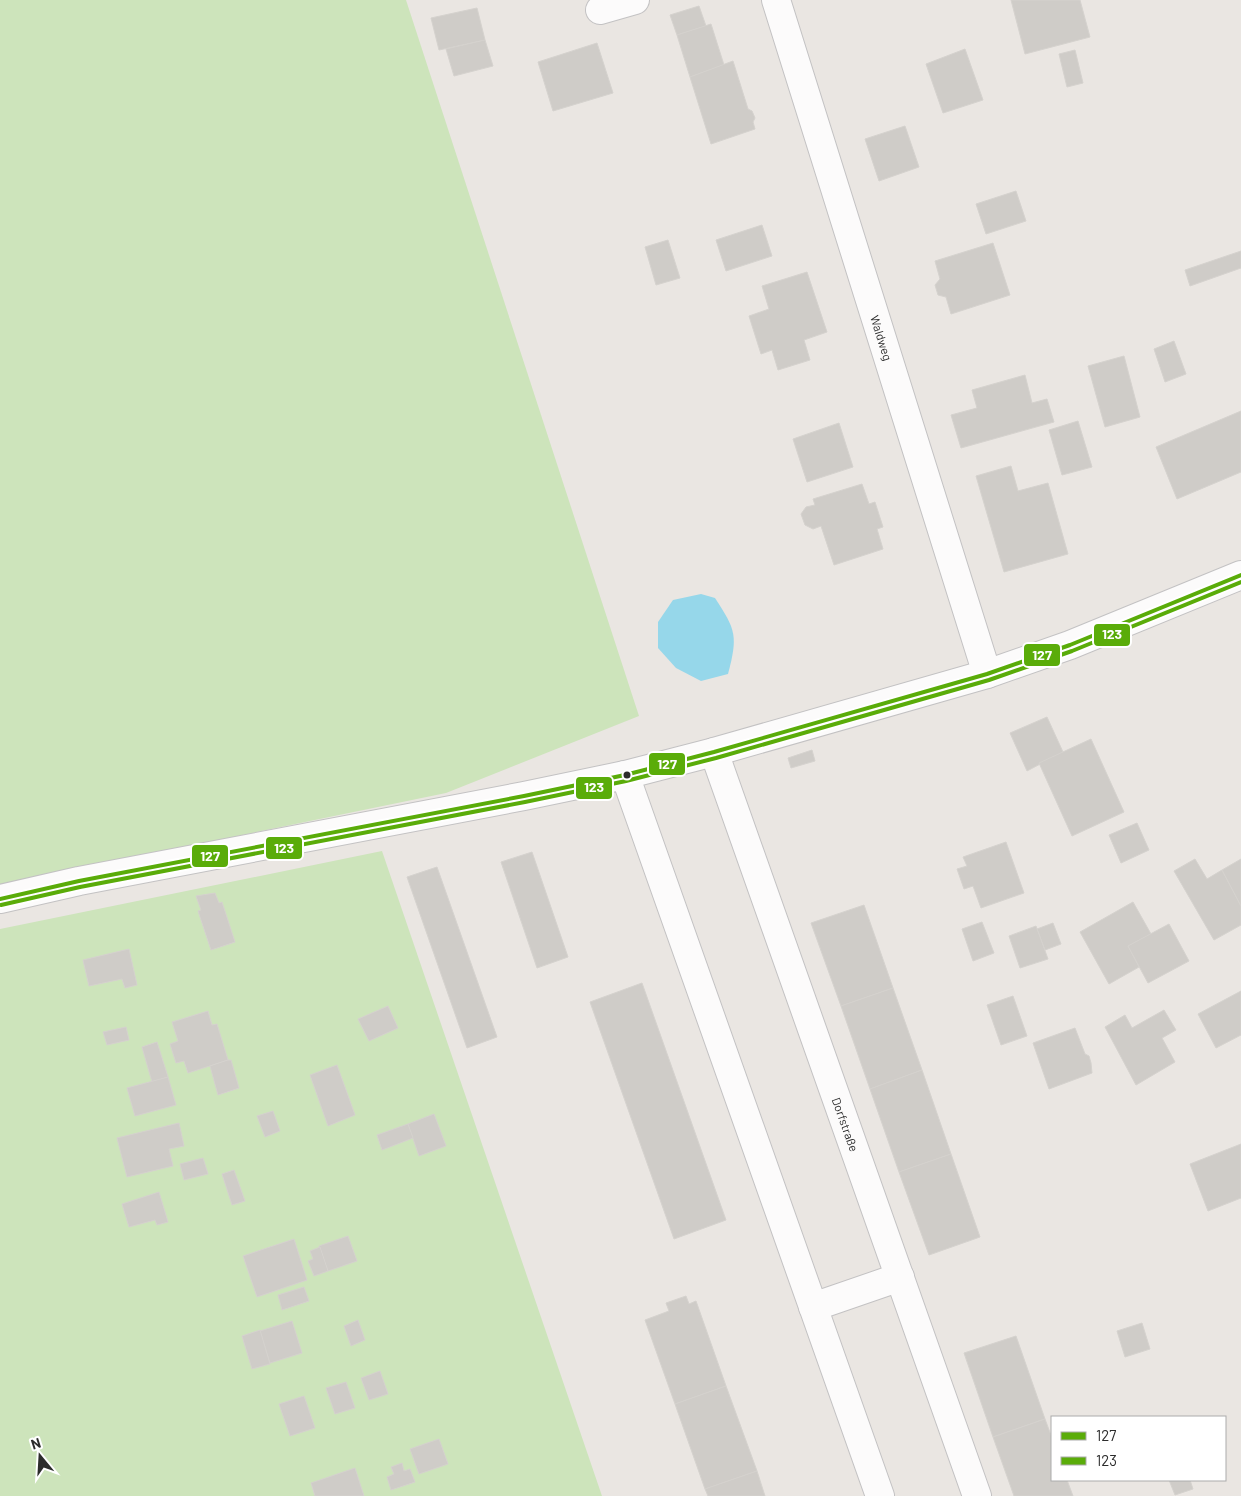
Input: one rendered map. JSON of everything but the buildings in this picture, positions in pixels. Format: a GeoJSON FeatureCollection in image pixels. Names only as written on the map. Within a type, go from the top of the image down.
{"type":"FeatureCollection","features":[{"type":"Feature","properties":{"kind":"street"},"geometry":{"type":"LineString","coordinates":[[600,10],[635,0]]}},
{"type":"Feature","properties":{"kind":"street","name":"Waldweg"},"geometry":{"type":"LineString","coordinates":[[776,0],[987,674]]}},
{"type":"Feature","properties":{"kind":"street"},"geometry":{"type":"LineString","coordinates":[[0,899],[79,881],[625,775],[714,752],[987,674],[1070,645],[1241,575]]}},
{"type":"Feature","properties":{"kind":"street","name":"Dorfstraße"},"geometry":{"type":"LineString","coordinates":[[714,752],[977,1496]]}},
{"type":"Feature","properties":{"kind":"street"},"geometry":{"type":"LineString","coordinates":[[625,775],[880,1496]]}},
{"type":"Feature","properties":{"kind":"street"},"geometry":{"type":"LineString","coordinates":[[813,1307],[900,1277]]}},
{"type":"Feature","properties":{"kind":"green space"},"geometry":{"type":"Polygon","coordinates":[[[0,0],[406,0],[639,716],[446,793],[0,885],[0,0]]]}},
{"type":"Feature","properties":{"kind":"green space"},"geometry":{"type":"Polygon","coordinates":[[[382,851],[602,1496],[0,1496],[0,929],[382,851]]]}},
{"type":"Feature","properties":{"kind":"water"},"geometry":{"type":"Polygon","coordinates":[[[701,594],[715,598],[731,626],[734,642],[728,674],[701,681],[676,668],[658,648],[658,622],[673,600],[701,594]]]}},
{"type":"Feature","properties":{"kind":"transit line","name":"127"},"geometry":{"type":"LineString","coordinates":[[0,899],[79,881],[524,796],[625,775],[714,752],[987,674],[1070,645],[1241,575]]}},
{"type":"Feature","properties":{"kind":"transit line","name":"123"},"geometry":{"type":"LineString","coordinates":[[1,905],[80,887],[525,802],[626,781],[716,758],[989,680],[1072,651],[1241,582]]}}]}
